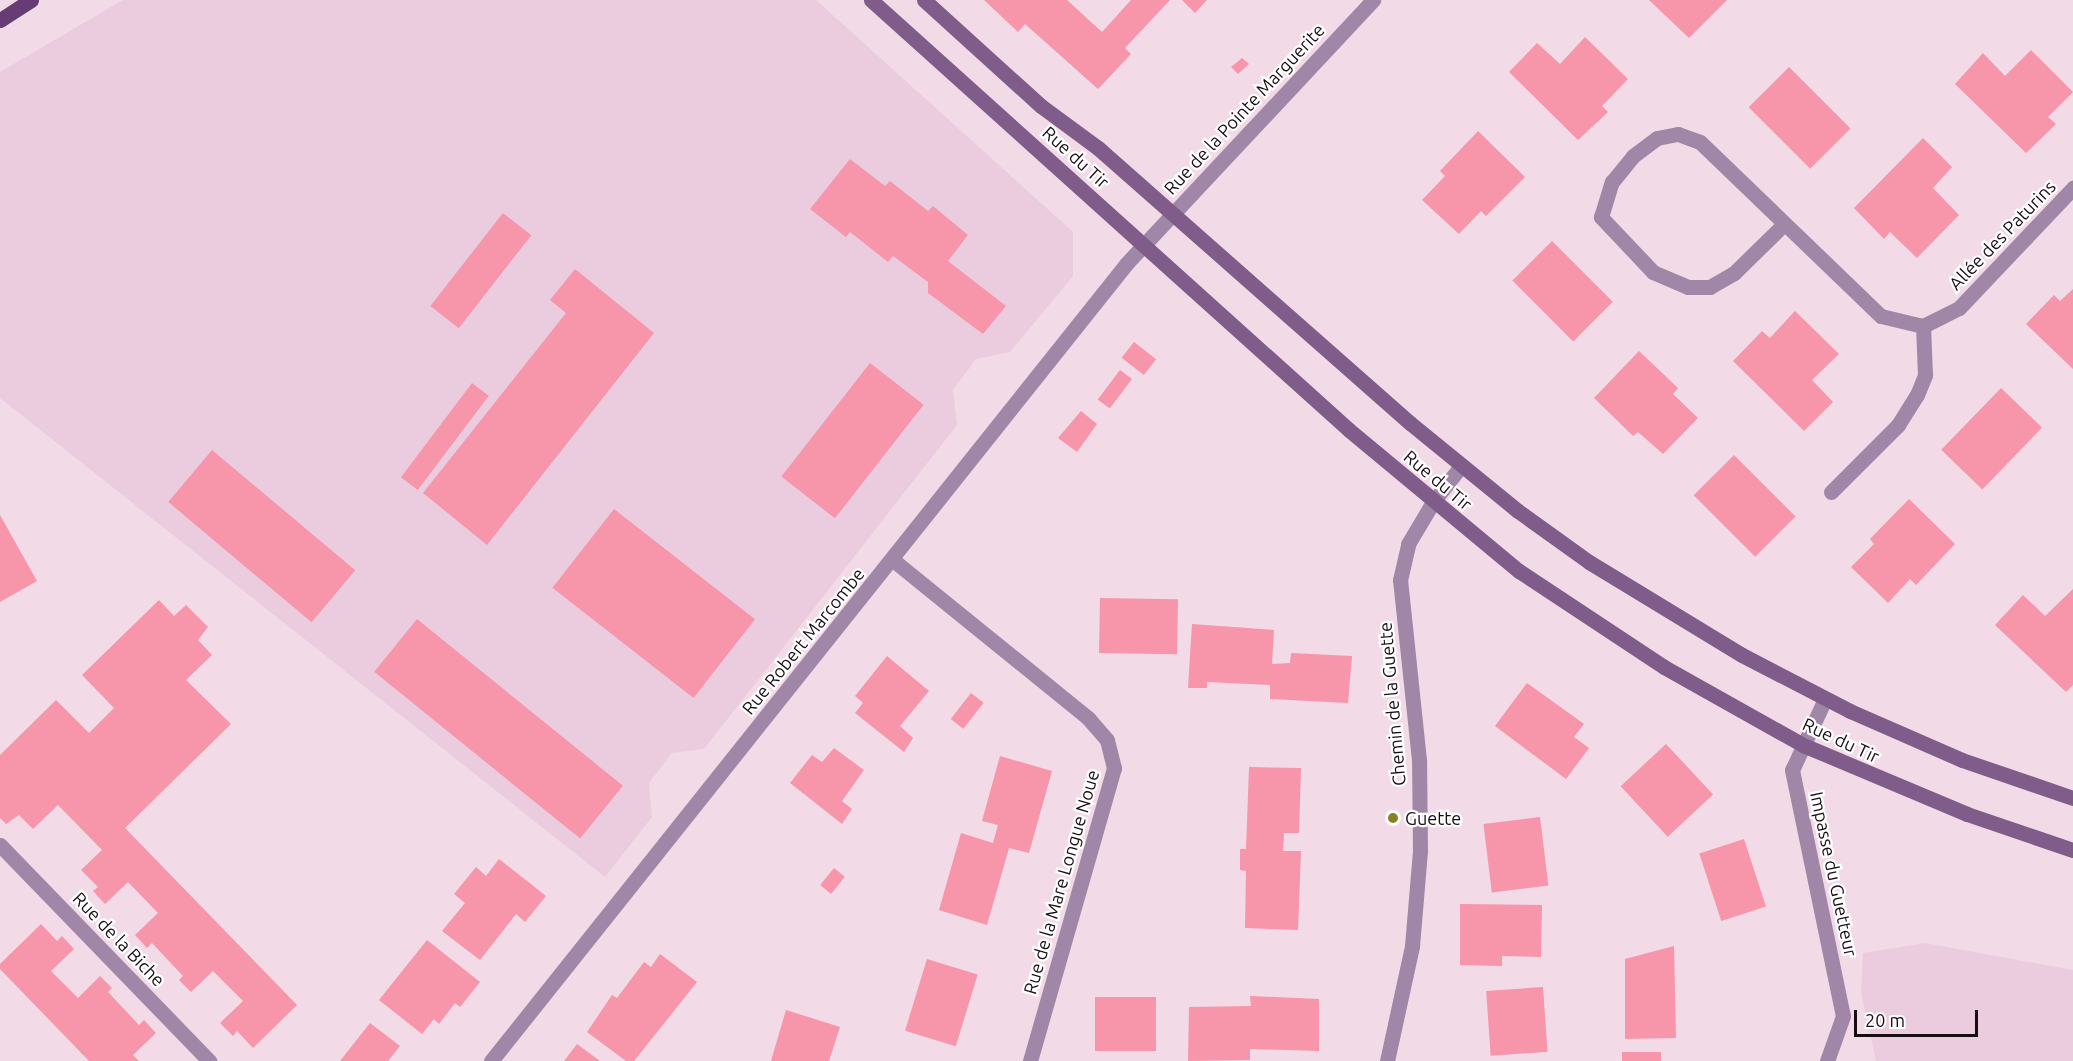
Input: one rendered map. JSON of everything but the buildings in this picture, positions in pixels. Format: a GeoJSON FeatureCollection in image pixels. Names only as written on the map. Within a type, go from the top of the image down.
{"type":"FeatureCollection","features":[{"type":"Feature","properties":{"kind":"main road"},"geometry":{"type":"LineString","coordinates":[[0,20],[31,0]]}},
{"type":"Feature","properties":{"kind":"main road","name":"Rue du Tir"},"geometry":{"type":"LineString","coordinates":[[871,0],[1433,502],[1519,571],[1576,611],[1664,667],[1803,745],[1966,814],[2073,850]]}},
{"type":"Feature","properties":{"kind":"main road","name":"Rue du Tir"},"geometry":{"type":"LineString","coordinates":[[924,0],[1461,466],[1589,562],[1742,655],[1825,699],[1962,760],[2073,798]]}},
{"type":"Feature","properties":{"kind":"street","name":"Rue de la Pointe Marguerite"},"geometry":{"type":"LineString","coordinates":[[1145,245],[1373,0]]}},
{"type":"Feature","properties":{"kind":"street"},"geometry":{"type":"LineString","coordinates":[[1783,225],[1734,273],[1710,287],[1688,286],[1653,272],[1601,217],[1612,182],[1633,156],[1657,138],[1678,134],[1700,142],[1783,225],[1881,316],[1923,326],[1925,375],[1917,395],[1899,425],[1831,492]]}},
{"type":"Feature","properties":{"kind":"street","name":"Allée des Paturins"},"geometry":{"type":"LineString","coordinates":[[1923,326],[1959,308],[2073,188]]}},
{"type":"Feature","properties":{"kind":"street","name":"Rue Robert Marcombe"},"geometry":{"type":"LineString","coordinates":[[491,1061],[1145,245]]}},
{"type":"Feature","properties":{"kind":"street","name":"Chemin de la Guette"},"geometry":{"type":"LineString","coordinates":[[1387,1061],[1412,946],[1420,851],[1418,749],[1400,580],[1408,544],[1433,502],[1461,466]]}},
{"type":"Feature","properties":{"kind":"street","name":"Rue de la Mare Longue Noue"},"geometry":{"type":"LineString","coordinates":[[893,560],[1088,718],[1107,740],[1114,768],[1030,1061]]}},
{"type":"Feature","properties":{"kind":"street","name":"Impasse du Guetteur"},"geometry":{"type":"LineString","coordinates":[[1825,699],[1792,770],[1844,1016],[1827,1061]]}},
{"type":"Feature","properties":{"kind":"street","name":"Rue de la Biche"},"geometry":{"type":"LineString","coordinates":[[0,845],[209,1061]]}},
{"type":"Feature","properties":{"kind":"shaded area"},"geometry":{"type":"Polygon","coordinates":[[[123,0],[816,0],[1073,232],[1073,276],[1010,352],[976,359],[953,390],[957,425],[704,749],[672,753],[649,783],[652,817],[605,877],[0,398],[0,72],[123,0]]]}},
{"type":"Feature","properties":{"kind":"shaded area"},"geometry":{"type":"Polygon","coordinates":[[[1925,943],[2073,970],[2073,1061],[1876,1061],[1861,993],[1863,953],[1925,943]]]}},
{"type":"Feature","properties":{"kind":"place","name":"Guette"},"geometry":{"type":"Point","coordinates":[1393,818]}}]}
